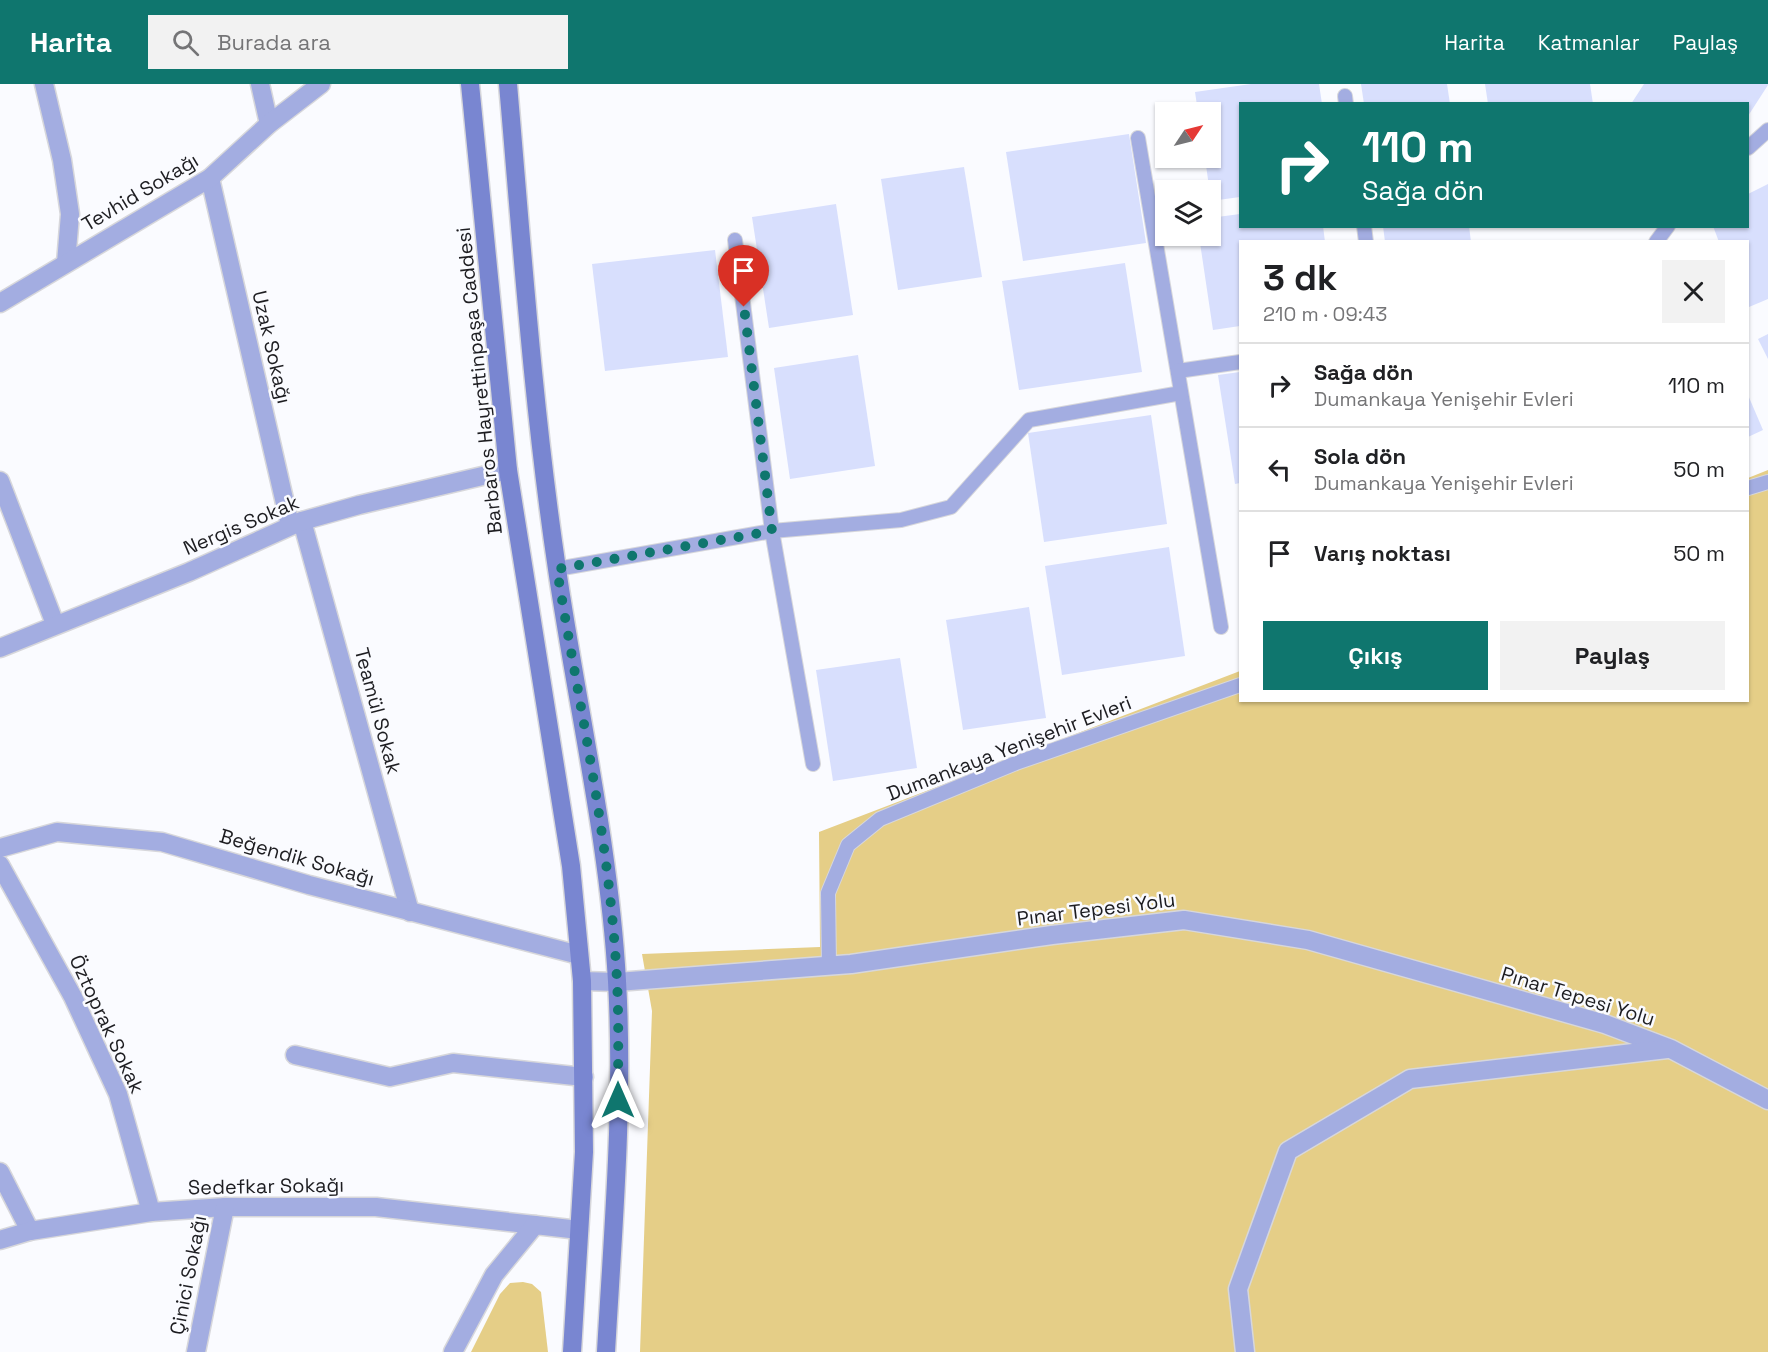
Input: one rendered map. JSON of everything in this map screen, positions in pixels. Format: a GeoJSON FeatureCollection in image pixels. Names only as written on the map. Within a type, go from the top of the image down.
{"type":"FeatureCollection","features":[{"type":"Feature","properties":{"kind":"street"},"geometry":{"type":"LineString","coordinates":[[44,84],[62,160],[70,214],[66,263]]}},
{"type":"Feature","properties":{"kind":"street"},"geometry":{"type":"LineString","coordinates":[[260,84],[269,124]]}},
{"type":"Feature","properties":{"kind":"street","name":"Tevhid Sokağı"},"geometry":{"type":"LineString","coordinates":[[0,303],[210,178],[269,124],[321,84]]}},
{"type":"Feature","properties":{"kind":"street","name":"Barbaros Hayrettinpaşa Caddesi"},"geometry":{"type":"LineString","coordinates":[[470,84],[508,471],[571,866],[582,981],[584,1152],[572,1352]]}},
{"type":"Feature","properties":{"kind":"street"},"geometry":{"type":"LineString","coordinates":[[508,84],[544,478],[598,810],[617,982],[618,1124],[606,1352]]}},
{"type":"Feature","properties":{"kind":"street","name":"Uzak Sokağı"},"geometry":{"type":"LineString","coordinates":[[210,178],[296,523]]}},
{"type":"Feature","properties":{"kind":"street","name":"Nergis Sokak"},"geometry":{"type":"LineString","coordinates":[[0,648],[55,624],[189,573],[296,523],[359,505],[508,471]]}},
{"type":"Feature","properties":{"kind":"street"},"geometry":{"type":"LineString","coordinates":[[0,481],[55,624]]}},
{"type":"Feature","properties":{"kind":"street","name":"Teamül Sokak"},"geometry":{"type":"LineString","coordinates":[[296,523],[410,912]]}},
{"type":"Feature","properties":{"kind":"street","name":"Beğendik Sokağı"},"geometry":{"type":"LineString","coordinates":[[0,848],[57,832],[162,842],[410,912],[579,955]]}},
{"type":"Feature","properties":{"kind":"street","name":"Öztoprak Sokak"},"geometry":{"type":"LineString","coordinates":[[0,865],[73,997],[118,1094],[151,1212]]}},
{"type":"Feature","properties":{"kind":"street","name":"Pınar Tepesi Yolu"},"geometry":{"type":"LineString","coordinates":[[582,981],[617,982],[829,965],[1184,920],[1308,940],[1605,1024],[1671,1048],[1768,1100]]}},
{"type":"Feature","properties":{"kind":"street"},"geometry":{"type":"LineString","coordinates":[[1245,1352],[1238,1289],[1288,1151],[1410,1078],[1671,1048]]}},
{"type":"Feature","properties":{"kind":"street"},"geometry":{"type":"LineString","coordinates":[[295,1055],[390,1077],[453,1063],[584,1077]]}},
{"type":"Feature","properties":{"kind":"street"},"geometry":{"type":"LineString","coordinates":[[0,1172],[30,1231]]}},
{"type":"Feature","properties":{"kind":"street","name":"Sedefkar Sokağı"},"geometry":{"type":"LineString","coordinates":[[0,1240],[30,1231],[151,1212],[225,1207],[376,1207],[579,1230]]}},
{"type":"Feature","properties":{"kind":"street","name":"Çinici Sokağı"},"geometry":{"type":"LineString","coordinates":[[196,1352],[225,1207]]}},
{"type":"Feature","properties":{"kind":"street"},"geometry":{"type":"LineString","coordinates":[[453,1352],[494,1275],[535,1225]]}},
{"type":"Feature","properties":{"kind":"lane"},"geometry":{"type":"LineString","coordinates":[[1749,147],[1768,130]]}},
{"type":"Feature","properties":{"kind":"lane"},"geometry":{"type":"LineString","coordinates":[[1138,138],[1221,627]]}},
{"type":"Feature","properties":{"kind":"lane"},"geometry":{"type":"LineString","coordinates":[[735,240],[772,531],[813,764]]}},
{"type":"Feature","properties":{"kind":"lane"},"geometry":{"type":"LineString","coordinates":[[1178,371],[1239,362]]}},
{"type":"Feature","properties":{"kind":"lane"},"geometry":{"type":"LineString","coordinates":[[557,569],[772,531],[901,520],[951,507],[1029,420],[1181,393]]}},
{"type":"Feature","properties":{"kind":"lane"},"geometry":{"type":"LineString","coordinates":[[1749,488],[1768,482]]}},
{"type":"Feature","properties":{"kind":"lane","name":"Dumankaya Yenişehir Evleri"},"geometry":{"type":"LineString","coordinates":[[829,965],[828,893],[848,845],[880,819],[1016,763],[1239,685]]}},
{"type":"Feature","properties":{"kind":"shaded area"},"geometry":{"type":"Polygon","coordinates":[[[1768,470],[1768,1352],[640,1352],[652,1011],[642,954],[820,947],[819,832],[1239,671],[1239,702],[1749,702],[1749,478],[1768,470]]]}},
{"type":"Feature","properties":{"kind":"shaded area"},"geometry":{"type":"Polygon","coordinates":[[[510,1283],[532,1284],[541,1292],[548,1352],[471,1352],[500,1294],[510,1283]]]}},
{"type":"Feature","properties":{"kind":"building"},"geometry":{"type":"Polygon","coordinates":[[[1251,84],[1319,84],[1322,102],[1239,102],[1239,197],[1221,200],[1221,180],[1208,180],[1206,168],[1221,168],[1221,102],[1196,102],[1195,92],[1251,84]]]}},
{"type":"Feature","properties":{"kind":"building"},"geometry":{"type":"Polygon","coordinates":[[[1361,84],[1447,84],[1450,102],[1364,102],[1361,84]]]}},
{"type":"Feature","properties":{"kind":"building"},"geometry":{"type":"Polygon","coordinates":[[[1485,84],[1590,84],[1593,102],[1488,102],[1485,84]]]}},
{"type":"Feature","properties":{"kind":"building"},"geometry":{"type":"Polygon","coordinates":[[[1644,84],[1768,84],[1749,114],[1749,102],[1632,102],[1644,84]]]}},
{"type":"Feature","properties":{"kind":"building"},"geometry":{"type":"Polygon","coordinates":[[[1129,134],[1146,243],[1023,261],[1006,152],[1129,134]]]}},
{"type":"Feature","properties":{"kind":"building"},"geometry":{"type":"Polygon","coordinates":[[[964,167],[982,277],[898,290],[881,179],[964,167]]]}},
{"type":"Feature","properties":{"kind":"building"},"geometry":{"type":"Polygon","coordinates":[[[1768,184],[1768,299],[1749,307],[1749,240],[1718,240],[1714,228],[1749,228],[1749,194],[1768,184]]]}},
{"type":"Feature","properties":{"kind":"building"},"geometry":{"type":"Polygon","coordinates":[[[836,204],[853,315],[769,328],[752,217],[836,204]]]}},
{"type":"Feature","properties":{"kind":"building"},"geometry":{"type":"Polygon","coordinates":[[[1239,214],[1239,228],[1323,228],[1325,240],[1239,240],[1239,326],[1213,330],[1200,246],[1221,246],[1221,217],[1239,214]]]}},
{"type":"Feature","properties":{"kind":"building"},"geometry":{"type":"Polygon","coordinates":[[[1383,228],[1469,228],[1471,240],[1385,240],[1383,228]]]}},
{"type":"Feature","properties":{"kind":"building"},"geometry":{"type":"Polygon","coordinates":[[[715,250],[728,357],[605,371],[592,264],[715,250]]]}},
{"type":"Feature","properties":{"kind":"building"},"geometry":{"type":"Polygon","coordinates":[[[1125,263],[1142,372],[1019,390],[1002,281],[1125,263]]]}},
{"type":"Feature","properties":{"kind":"building"},"geometry":{"type":"Polygon","coordinates":[[[1768,334],[1768,359],[1758,339],[1768,334]]]}},
{"type":"Feature","properties":{"kind":"building"},"geometry":{"type":"Polygon","coordinates":[[[858,355],[875,466],[790,479],[774,368],[858,355]]]}},
{"type":"Feature","properties":{"kind":"building"},"geometry":{"type":"Polygon","coordinates":[[[1239,372],[1239,483],[1235,484],[1218,375],[1239,372]]]}},
{"type":"Feature","properties":{"kind":"building"},"geometry":{"type":"Polygon","coordinates":[[[1749,397],[1763,430],[1749,437],[1749,397]]]}},
{"type":"Feature","properties":{"kind":"building"},"geometry":{"type":"Polygon","coordinates":[[[1151,415],[1167,524],[1044,542],[1028,433],[1151,415]]]}},
{"type":"Feature","properties":{"kind":"building"},"geometry":{"type":"Polygon","coordinates":[[[1169,547],[1185,656],[1062,675],[1045,566],[1169,547]]]}},
{"type":"Feature","properties":{"kind":"building"},"geometry":{"type":"Polygon","coordinates":[[[1029,607],[1046,718],[963,730],[946,620],[1029,607]]]}},
{"type":"Feature","properties":{"kind":"building"},"geometry":{"type":"Polygon","coordinates":[[[900,658],[917,768],[833,781],[816,670],[900,658]]]}},
{"type":"Feature","properties":{"kind":"route"},"geometry":{"type":"LineString","coordinates":[[618,1100],[617,982],[609,894],[589,749],[557,569],[772,531],[744,307]]}}]}
